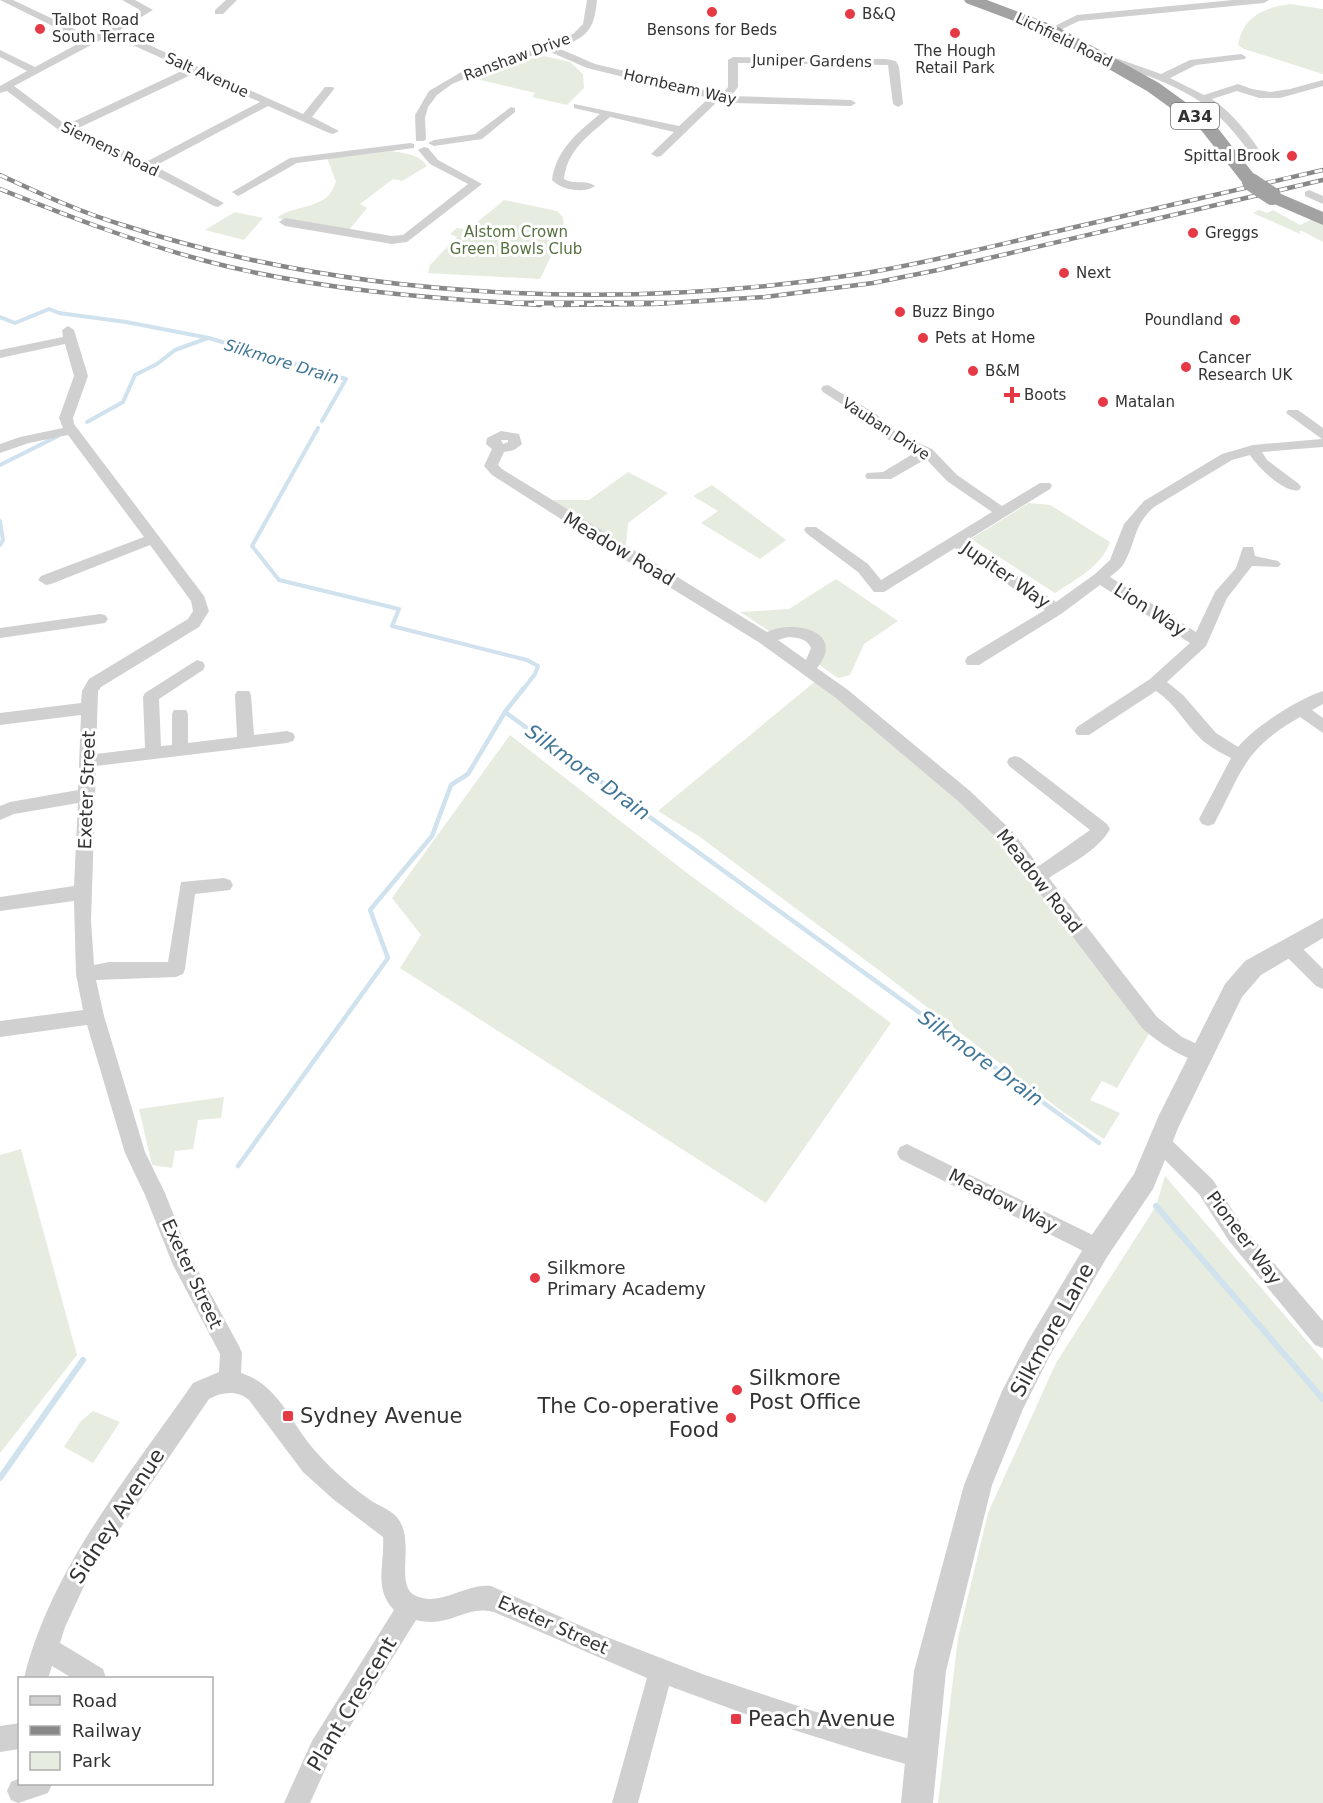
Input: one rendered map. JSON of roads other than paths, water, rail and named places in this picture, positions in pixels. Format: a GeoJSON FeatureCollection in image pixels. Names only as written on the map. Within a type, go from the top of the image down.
{"type":"FeatureCollection","features":[{"type":"Feature","properties":{"kind":"highway","name":"Lichfield Road"},"geometry":{"type":"LineString","coordinates":[[972,0],[1052,30],[1122,69],[1194,115],[1207,126],[1251,182],[1272,196],[1323,219]]}},
{"type":"Feature","properties":{"kind":"street"},"geometry":{"type":"LineString","coordinates":[[5,0],[92,41]]}},
{"type":"Feature","properties":{"kind":"street"},"geometry":{"type":"LineString","coordinates":[[3,88],[148,10],[126,0]]}},
{"type":"Feature","properties":{"kind":"street"},"geometry":{"type":"LineString","coordinates":[[219,12],[232,0]]}},
{"type":"Feature","properties":{"kind":"street","name":"Ranshaw Drive"},"geometry":{"type":"LineString","coordinates":[[422,144],[418,121],[423,106],[443,86],[480,67],[550,48],[568,40],[586,28],[589,22],[591,0]]}},
{"type":"Feature","properties":{"kind":"street"},"geometry":{"type":"LineString","coordinates":[[1052,30],[1077,18],[1264,0]]}},
{"type":"Feature","properties":{"kind":"street","name":"Salt Avenue"},"geometry":{"type":"LineString","coordinates":[[110,31],[333,131]]}},
{"type":"Feature","properties":{"kind":"street","name":"Hornbeam Way"},"geometry":{"type":"LineString","coordinates":[[550,48],[591,66],[721,97],[752,102],[851,103]]}},
{"type":"Feature","properties":{"kind":"street"},"geometry":{"type":"LineString","coordinates":[[0,53],[36,71]]}},
{"type":"Feature","properties":{"kind":"street"},"geometry":{"type":"LineString","coordinates":[[1161,78],[1194,62],[1241,57]]}},
{"type":"Feature","properties":{"kind":"street"},"geometry":{"type":"LineString","coordinates":[[1104,58],[1161,78],[1205,98],[1226,114],[1246,136],[1260,160]]}},
{"type":"Feature","properties":{"kind":"street","name":"Juniper Gardens"},"geometry":{"type":"LineString","coordinates":[[721,97],[734,87],[733,60],[886,62],[892,63],[894,67],[898,104]]}},
{"type":"Feature","properties":{"kind":"street"},"geometry":{"type":"LineString","coordinates":[[65,130],[195,69]]}},
{"type":"Feature","properties":{"kind":"street"},"geometry":{"type":"LineString","coordinates":[[1205,98],[1238,87],[1252,95],[1286,94],[1323,83]]}},
{"type":"Feature","properties":{"kind":"street","name":"Siemens Road"},"geometry":{"type":"LineString","coordinates":[[3,88],[65,130],[109,147],[218,203]]}},
{"type":"Feature","properties":{"kind":"street"},"geometry":{"type":"LineString","coordinates":[[305,119],[329,89]]}},
{"type":"Feature","properties":{"kind":"street"},"geometry":{"type":"LineString","coordinates":[[657,154],[681,130],[721,97]]}},
{"type":"Feature","properties":{"kind":"street"},"geometry":{"type":"LineString","coordinates":[[147,166],[268,102]]}},
{"type":"Feature","properties":{"kind":"street"},"geometry":{"type":"LineString","coordinates":[[578,106],[681,130]]}},
{"type":"Feature","properties":{"kind":"street"},"geometry":{"type":"LineString","coordinates":[[238,192],[294,160],[478,137],[511,110]]}},
{"type":"Feature","properties":{"kind":"street"},"geometry":{"type":"LineString","coordinates":[[589,186],[564,185],[558,180],[559,163],[567,150],[608,113]]}},
{"type":"Feature","properties":{"kind":"street"},"geometry":{"type":"LineString","coordinates":[[285,222],[303,220],[392,240],[407,238],[476,184],[434,162],[422,144]]}},
{"type":"Feature","properties":{"kind":"street"},"geometry":{"type":"LineString","coordinates":[[1309,194],[1323,200]]}},
{"type":"Feature","properties":{"kind":"street"},"geometry":{"type":"LineString","coordinates":[[0,354],[69,335],[81,376],[66,418],[67,424],[73,430]]}},
{"type":"Feature","properties":{"kind":"street","name":"Vauban Drive"},"geometry":{"type":"LineString","coordinates":[[828,389],[872,417],[892,435],[927,452],[952,478],[1001,512]]}},
{"type":"Feature","properties":{"kind":"street"},"geometry":{"type":"LineString","coordinates":[[1301,414],[1323,435]]}},
{"type":"Feature","properties":{"kind":"street"},"geometry":{"type":"LineString","coordinates":[[0,449],[25,440],[73,430]]}},
{"type":"Feature","properties":{"kind":"street","name":"Exeter Street"},"geometry":{"type":"LineString","coordinates":[[73,430],[199,600],[201,611],[194,623],[95,683],[90,691],[82,920],[85,974],[94,1016],[135,1154],[155,1193],[180,1258],[231,1353],[230,1380]]}},
{"type":"Feature","properties":{"kind":"street"},"geometry":{"type":"LineString","coordinates":[[972,642],[980,657],[1100,578],[1117,562],[1124,550],[1131,524],[1138,514],[1149,504],[1227,457],[1253,449],[1323,443]]}},
{"type":"Feature","properties":{"kind":"street","name":"Meadow Road"},"geometry":{"type":"LineString","coordinates":[[499,448],[491,466],[497,472],[607,543],[766,639],[808,668],[964,796],[1006,836],[1150,1023],[1161,1034],[1180,1046],[1203,1056]]}},
{"type":"Feature","properties":{"kind":"street"},"geometry":{"type":"LineString","coordinates":[[1253,449],[1262,463],[1294,487]]}},
{"type":"Feature","properties":{"kind":"street"},"geometry":{"type":"LineString","coordinates":[[883,479],[927,452]]}},
{"type":"Feature","properties":{"kind":"street"},"geometry":{"type":"LineString","coordinates":[[812,530],[863,568],[879,588],[1045,486]]}},
{"type":"Feature","properties":{"kind":"street"},"geometry":{"type":"LineString","coordinates":[[46,580],[154,538]]}},
{"type":"Feature","properties":{"kind":"street","name":"Jupiter Way"},"geometry":{"type":"LineString","coordinates":[[956,541],[1056,609]]}},
{"type":"Feature","properties":{"kind":"street"},"geometry":{"type":"LineString","coordinates":[[1083,731],[1156,683],[1200,642],[1220,596],[1243,570],[1248,555],[1273,564]]}},
{"type":"Feature","properties":{"kind":"street","name":"Lion Way"},"geometry":{"type":"LineString","coordinates":[[1100,578],[1200,642]]}},
{"type":"Feature","properties":{"kind":"street"},"geometry":{"type":"LineString","coordinates":[[0,633],[100,620]]}},
{"type":"Feature","properties":{"kind":"street"},"geometry":{"type":"LineString","coordinates":[[766,639],[777,633],[791,630],[802,631],[814,638],[819,646],[819,652],[808,668]]}},
{"type":"Feature","properties":{"kind":"street"},"geometry":{"type":"LineString","coordinates":[[153,753],[151,697],[197,666]]}},
{"type":"Feature","properties":{"kind":"street"},"geometry":{"type":"LineString","coordinates":[[1156,683],[1180,700],[1213,740],[1240,756]]}},
{"type":"Feature","properties":{"kind":"street"},"geometry":{"type":"LineString","coordinates":[[243,694],[246,742]]}},
{"type":"Feature","properties":{"kind":"street"},"geometry":{"type":"LineString","coordinates":[[1209,819],[1240,756],[1252,742],[1279,721],[1323,697]]}},
{"type":"Feature","properties":{"kind":"street"},"geometry":{"type":"LineString","coordinates":[[0,719],[89,708]]}},
{"type":"Feature","properties":{"kind":"street"},"geometry":{"type":"LineString","coordinates":[[1301,710],[1323,727]]}},
{"type":"Feature","properties":{"kind":"street"},"geometry":{"type":"LineString","coordinates":[[180,714],[180,749]]}},
{"type":"Feature","properties":{"kind":"street"},"geometry":{"type":"LineString","coordinates":[[88,761],[287,737]]}},
{"type":"Feature","properties":{"kind":"street"},"geometry":{"type":"LineString","coordinates":[[1016,762],[1101,829],[1089,841],[1037,877]]}},
{"type":"Feature","properties":{"kind":"street"},"geometry":{"type":"LineString","coordinates":[[0,814],[10,808],[87,795]]}},
{"type":"Feature","properties":{"kind":"street"},"geometry":{"type":"LineString","coordinates":[[85,974],[109,970],[176,969],[187,887],[224,885]]}},
{"type":"Feature","properties":{"kind":"street"},"geometry":{"type":"LineString","coordinates":[[0,904],[84,892]]}},
{"type":"Feature","properties":{"kind":"street","name":"Silkmore Lane"},"geometry":{"type":"LineString","coordinates":[[917,1803],[930,1671],[961,1541],[978,1485],[1012,1401],[1038,1350],[1098,1248],[1144,1181],[1160,1142],[1233,991],[1253,968],[1323,927]]}},
{"type":"Feature","properties":{"kind":"street"},"geometry":{"type":"LineString","coordinates":[[1289,947],[1323,981]]}},
{"type":"Feature","properties":{"kind":"street"},"geometry":{"type":"LineString","coordinates":[[0,1029],[94,1016]]}},
{"type":"Feature","properties":{"kind":"street","name":"Pioneer Way"},"geometry":{"type":"LineString","coordinates":[[1160,1142],[1206,1187],[1236,1234],[1323,1338]]}},
{"type":"Feature","properties":{"kind":"street","name":"Meadow Way"},"geometry":{"type":"LineString","coordinates":[[907,1153],[1098,1248]]}},
{"type":"Feature","properties":{"kind":"street"},"geometry":{"type":"LineString","coordinates":[[230,1380],[255,1389],[304,1455],[323,1476],[391,1529],[395,1545],[394,1586],[398,1598],[410,1607]]}},
{"type":"Feature","properties":{"kind":"street","name":"Sidney Avenue"},"geometry":{"type":"LineString","coordinates":[[36,1677],[54,1623],[83,1563],[201,1391],[216,1382],[230,1380]]}},
{"type":"Feature","properties":{"kind":"street","name":"Exeter Street"},"geometry":{"type":"LineString","coordinates":[[410,1607],[445,1610],[460,1601],[488,1596],[535,1619],[661,1671],[863,1740],[920,1755]]}},
{"type":"Feature","properties":{"kind":"street","name":"Plant Crescent"},"geometry":{"type":"LineString","coordinates":[[297,1803],[321,1750],[410,1607]]}},
{"type":"Feature","properties":{"kind":"street"},"geometry":{"type":"LineString","coordinates":[[45,1648],[92,1677]]}},
{"type":"Feature","properties":{"kind":"street"},"geometry":{"type":"LineString","coordinates":[[625,1803],[661,1671]]}},
{"type":"Feature","properties":{"kind":"street"},"geometry":{"type":"LineString","coordinates":[[0,1739],[18,1736]]}},
{"type":"Feature","properties":{"kind":"waterway"},"geometry":{"type":"LineString","coordinates":[[0,317],[15,323],[49,309],[59,313],[126,322],[209,338],[346,379],[322,421]]}},
{"type":"Feature","properties":{"kind":"waterway"},"geometry":{"type":"LineString","coordinates":[[87,422],[123,402],[135,375],[157,364],[175,350],[208,338]]}},
{"type":"Feature","properties":{"kind":"waterway","name":"Silkmore Drain"},"geometry":{"type":"LineString","coordinates":[[318,428],[252,546],[279,580],[399,609],[392,626],[527,660],[538,666],[522,691]]}},
{"type":"Feature","properties":{"kind":"waterway"},"geometry":{"type":"LineString","coordinates":[[0,465],[58,436]]}},
{"type":"Feature","properties":{"kind":"waterway"},"geometry":{"type":"LineString","coordinates":[[0,521],[3,540],[0,545]]}},
{"type":"Feature","properties":{"kind":"waterway","name":"Silkmore Drain"},"geometry":{"type":"LineString","coordinates":[[505,712],[523,689]]}},
{"type":"Feature","properties":{"kind":"waterway"},"geometry":{"type":"LineString","coordinates":[[238,1166],[388,958],[370,910],[432,836],[451,785],[468,774],[505,712]]}},
{"type":"Feature","properties":{"kind":"waterway","name":"Silkmore Drain"},"geometry":{"type":"LineString","coordinates":[[505,712],[1099,1143]]}},
{"type":"Feature","properties":{"kind":"waterway","name":"Silkmore Drain"},"geometry":{"type":"LineString","coordinates":[[1156,1206],[1323,1399]]}},
{"type":"Feature","properties":{"kind":"waterway"},"geometry":{"type":"LineString","coordinates":[[0,1478],[83,1360]]}},
{"type":"Feature","properties":{"kind":"railway"},"geometry":{"type":"LineString","coordinates":[[0,175],[78,209],[126,226],[214,251],[305,270],[398,284],[493,292],[588,295],[682,292],[775,285],[866,273],[956,255],[1323,170]]}},
{"type":"Feature","properties":{"kind":"railway"},"geometry":{"type":"LineString","coordinates":[[555,305],[654,304],[765,297],[873,283],[938,270],[1323,180]]}},
{"type":"Feature","properties":{"kind":"railway"},"geometry":{"type":"LineString","coordinates":[[0,189],[128,237],[180,254],[247,271],[372,291],[540,305]]}},
{"type":"Feature","properties":{"kind":"railway"},"geometry":{"type":"LineString","coordinates":[[514,303],[667,303]]}},
{"type":"Feature","properties":{"kind":"place","name":"Bensons for Beds"},"geometry":{"type":"Point","coordinates":[712,12]}},
{"type":"Feature","properties":{"kind":"place","name":"B&Q"},"geometry":{"type":"Point","coordinates":[850,14]}},
{"type":"Feature","properties":{"kind":"place","name":"Talbot Road South Terrace"},"geometry":{"type":"Point","coordinates":[40,29]}},
{"type":"Feature","properties":{"kind":"place","name":"The Hough Retail Park"},"geometry":{"type":"Point","coordinates":[955,33]}},
{"type":"Feature","properties":{"kind":"place","name":"Spittal Brook"},"geometry":{"type":"Point","coordinates":[1292,156]}},
{"type":"Feature","properties":{"kind":"place","name":"Greggs"},"geometry":{"type":"Point","coordinates":[1193,233]}},
{"type":"Feature","properties":{"kind":"place","name":"Next"},"geometry":{"type":"Point","coordinates":[1064,273]}},
{"type":"Feature","properties":{"kind":"place","name":"Buzz Bingo"},"geometry":{"type":"Point","coordinates":[900,312]}},
{"type":"Feature","properties":{"kind":"place","name":"Poundland"},"geometry":{"type":"Point","coordinates":[1235,320]}},
{"type":"Feature","properties":{"kind":"place","name":"Pets at Home"},"geometry":{"type":"Point","coordinates":[923,338]}},
{"type":"Feature","properties":{"kind":"place","name":"Cancer Research UK"},"geometry":{"type":"Point","coordinates":[1186,367]}},
{"type":"Feature","properties":{"kind":"place","name":"B&M"},"geometry":{"type":"Point","coordinates":[973,371]}},
{"type":"Feature","properties":{"kind":"place","name":"Boots"},"geometry":{"type":"Point","coordinates":[1012,395]}},
{"type":"Feature","properties":{"kind":"place","name":"Matalan"},"geometry":{"type":"Point","coordinates":[1103,402]}},
{"type":"Feature","properties":{"kind":"place","name":"Silkmore Primary Academy"},"geometry":{"type":"Point","coordinates":[535,1278]}},
{"type":"Feature","properties":{"kind":"place","name":"Silkmore Post Office"},"geometry":{"type":"Point","coordinates":[737,1390]}},
{"type":"Feature","properties":{"kind":"place","name":"Sydney Avenue"},"geometry":{"type":"Point","coordinates":[288,1416]}},
{"type":"Feature","properties":{"kind":"place","name":"The Co-operative Food"},"geometry":{"type":"Point","coordinates":[731,1418]}},
{"type":"Feature","properties":{"kind":"place","name":"Peach Avenue"},"geometry":{"type":"Point","coordinates":[736,1719]}},
{"type":"Feature","properties":{"kind":"park label","name":"Alstom Crown Green Bowls Club"},"geometry":{"type":"Point","coordinates":[516,240]}}]}
